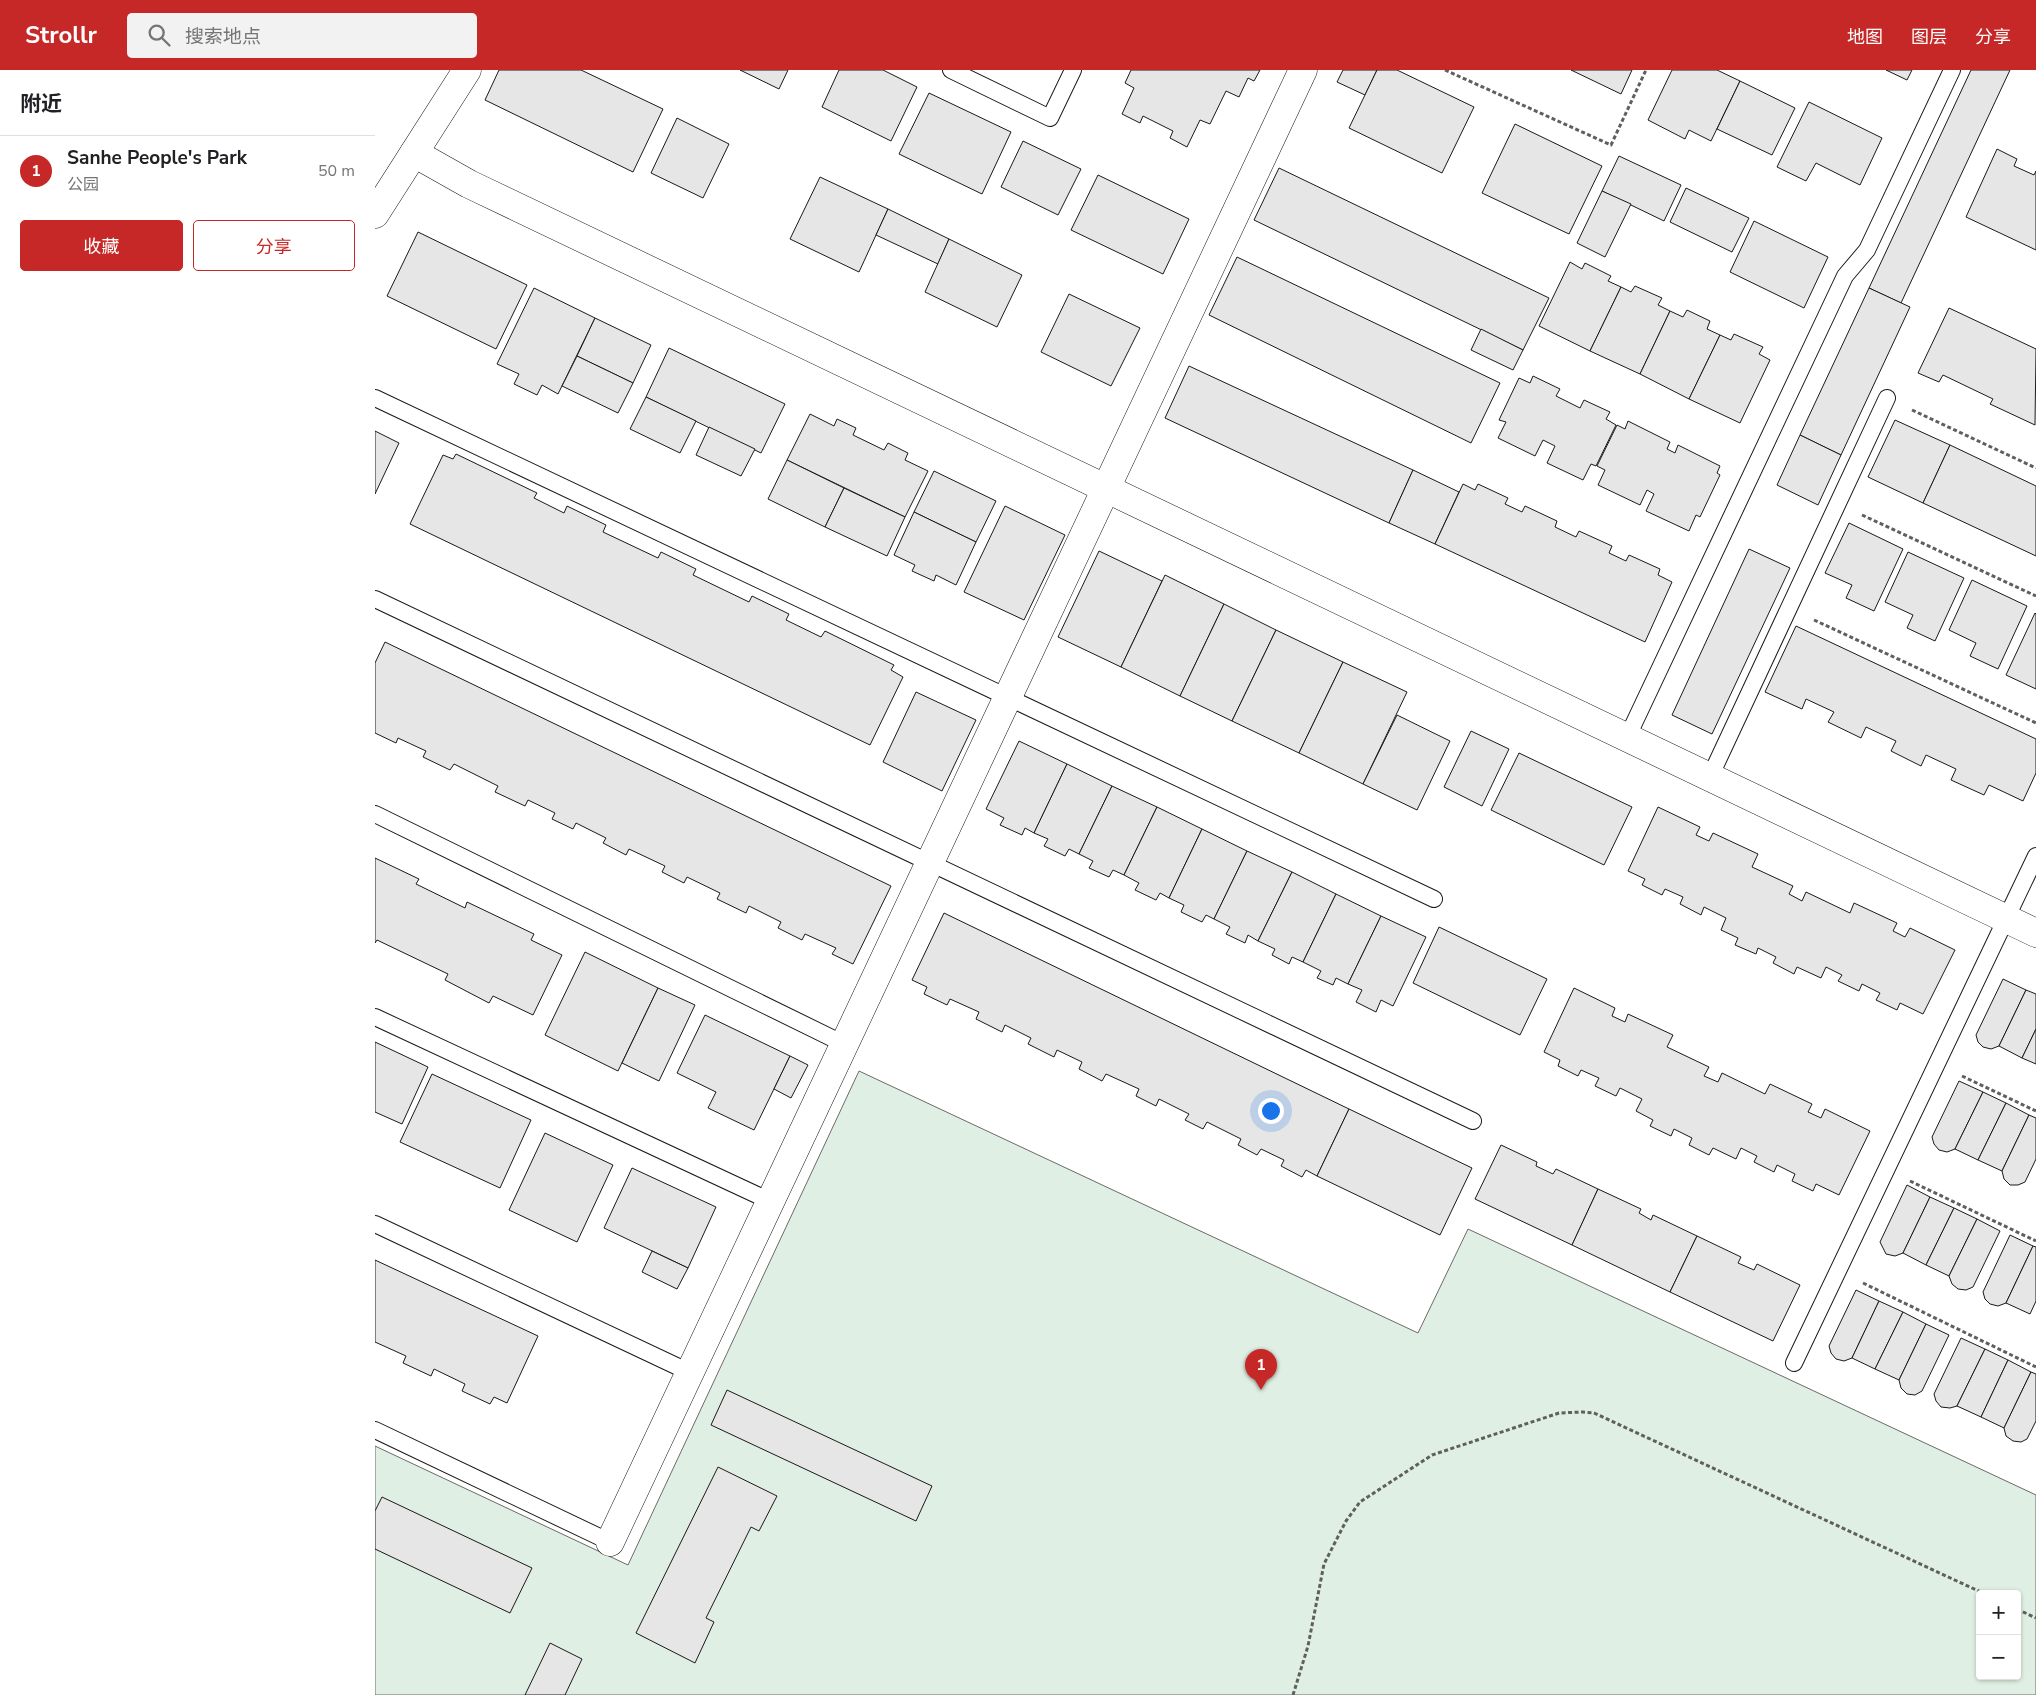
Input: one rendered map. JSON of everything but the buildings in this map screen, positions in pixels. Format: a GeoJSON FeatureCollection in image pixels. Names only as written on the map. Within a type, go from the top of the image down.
{"type":"FeatureCollection","features":[{"type":"Feature","properties":{"kind":"street"},"geometry":{"type":"LineString","coordinates":[[375,214],[467,70]]}},
{"type":"Feature","properties":{"kind":"street"},"geometry":{"type":"LineString","coordinates":[[610,1542],[1303,70]]}},
{"type":"Feature","properties":{"kind":"street"},"geometry":{"type":"LineString","coordinates":[[414,153],[478,188],[2036,933]]}},
{"type":"Feature","properties":{"kind":"lane"},"geometry":{"type":"LineString","coordinates":[[951,70],[1050,118],[1073,70]]}},
{"type":"Feature","properties":{"kind":"lane"},"geometry":{"type":"LineString","coordinates":[[1627,738],[1845,276],[1867,250],[1952,70]]}},
{"type":"Feature","properties":{"kind":"lane"},"geometry":{"type":"LineString","coordinates":[[375,398],[1434,899]]}},
{"type":"Feature","properties":{"kind":"lane"},"geometry":{"type":"LineString","coordinates":[[1711,777],[1887,398]]}},
{"type":"Feature","properties":{"kind":"lane"},"geometry":{"type":"LineString","coordinates":[[375,598],[1473,1121]]}},
{"type":"Feature","properties":{"kind":"lane"},"geometry":{"type":"LineString","coordinates":[[375,814],[845,1044]]}},
{"type":"Feature","properties":{"kind":"lane"},"geometry":{"type":"LineString","coordinates":[[1794,1363],[2036,856]]}},
{"type":"Feature","properties":{"kind":"lane"},"geometry":{"type":"LineString","coordinates":[[375,1016],[771,1201]]}},
{"type":"Feature","properties":{"kind":"lane"},"geometry":{"type":"LineString","coordinates":[[375,1224],[689,1372]]}},
{"type":"Feature","properties":{"kind":"lane"},"geometry":{"type":"LineString","coordinates":[[375,1430],[610,1542]]}},
{"type":"Feature","properties":{"kind":"path"},"geometry":{"type":"LineString","coordinates":[[1445,70],[1611,145],[1646,70]]}},
{"type":"Feature","properties":{"kind":"path"},"geometry":{"type":"LineString","coordinates":[[1887,398],[2036,468]]}},
{"type":"Feature","properties":{"kind":"path"},"geometry":{"type":"LineString","coordinates":[[1838,504],[2036,596]]}},
{"type":"Feature","properties":{"kind":"path"},"geometry":{"type":"LineString","coordinates":[[1789,608],[2036,723]]}},
{"type":"Feature","properties":{"kind":"path"},"geometry":{"type":"LineString","coordinates":[[1937,1064],[2036,1111]]}},
{"type":"Feature","properties":{"kind":"path"},"geometry":{"type":"LineString","coordinates":[[1886,1170],[2036,1240]]}},
{"type":"Feature","properties":{"kind":"path"},"geometry":{"type":"LineString","coordinates":[[1838,1271],[2036,1367]]}},
{"type":"Feature","properties":{"kind":"path"},"geometry":{"type":"LineString","coordinates":[[1293,1695],[1308,1646],[1324,1564],[1345,1521],[1360,1502],[1432,1455],[1559,1413],[1583,1412],[1594,1414],[1976,1590]]}},
{"type":"Feature","properties":{"kind":"path"},"geometry":{"type":"LineString","coordinates":[[2021,1611],[2036,1618]]}},
{"type":"Feature","properties":{"kind":"green space"},"geometry":{"type":"Polygon","coordinates":[[[859,1071],[1418,1333],[1468,1229],[2036,1495],[2036,1695],[375,1695],[375,1446],[628,1565],[859,1071]]]}},
{"type":"Feature","properties":{"kind":"place","name":"Sanhe People's Park"},"geometry":{"type":"Point","coordinates":[1261,1390]}}]}
